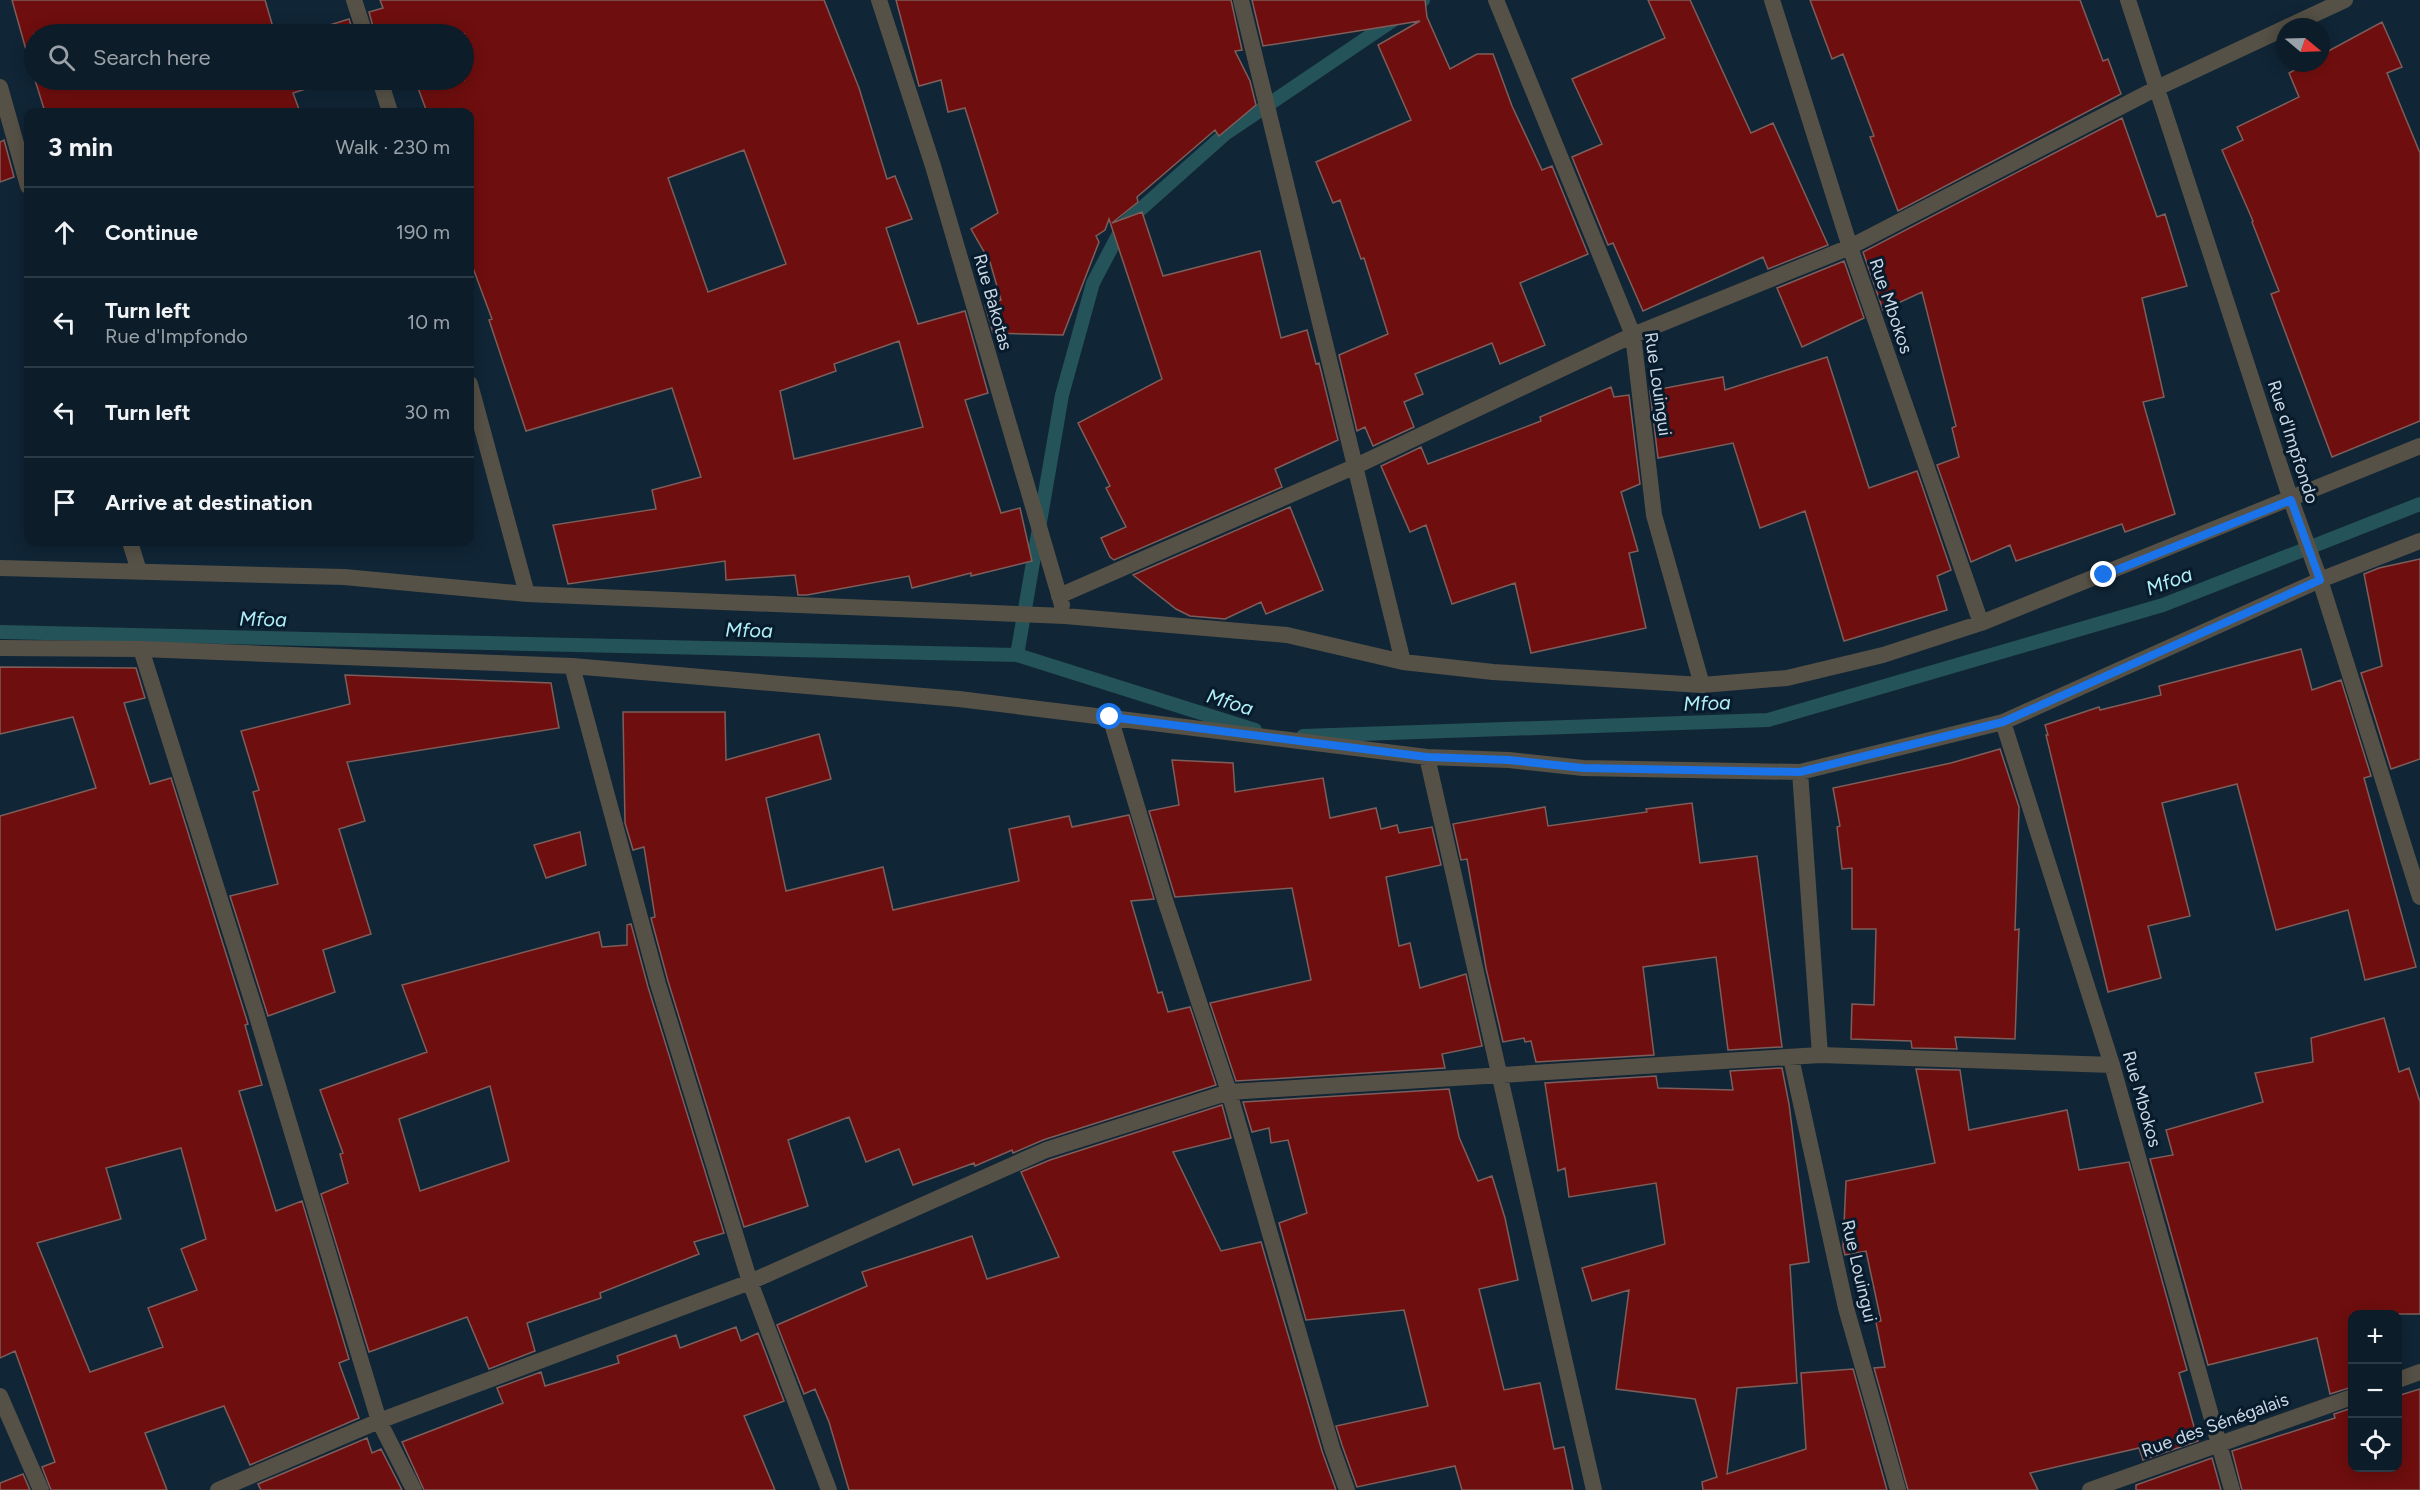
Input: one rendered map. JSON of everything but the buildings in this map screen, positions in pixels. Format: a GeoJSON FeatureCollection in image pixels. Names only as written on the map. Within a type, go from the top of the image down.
{"type":"FeatureCollection","features":[{"type":"Feature","properties":{"kind":"street"},"geometry":{"type":"LineString","coordinates":[[354,0],[362,24]]}},
{"type":"Feature","properties":{"kind":"street","name":"Rue Bakotas"},"geometry":{"type":"LineString","coordinates":[[879,0],[933,166],[1065,616]]}},
{"type":"Feature","properties":{"kind":"street"},"geometry":{"type":"LineString","coordinates":[[1241,0],[1403,662]]}},
{"type":"Feature","properties":{"kind":"street","name":"Rue Louingui"},"geometry":{"type":"LineString","coordinates":[[1496,0],[1634,335],[1654,515],[1702,685]]}},
{"type":"Feature","properties":{"kind":"street","name":"Rue Mbokos"},"geometry":{"type":"LineString","coordinates":[[1772,0],[1850,247],[1981,623]]}},
{"type":"Feature","properties":{"kind":"street","name":"Rue d'Impfondo"},"geometry":{"type":"LineString","coordinates":[[2128,0],[2291,500],[2317,573],[2420,897]]}},
{"type":"Feature","properties":{"kind":"street"},"geometry":{"type":"LineString","coordinates":[[2307,18],[2345,0]]}},
{"type":"Feature","properties":{"kind":"street"},"geometry":{"type":"LineString","coordinates":[[1059,596],[1356,466],[1634,335],[1850,247],[2157,88],[2276,33]]}},
{"type":"Feature","properties":{"kind":"street"},"geometry":{"type":"LineString","coordinates":[[0,87],[24,172]]}},
{"type":"Feature","properties":{"kind":"street"},"geometry":{"type":"LineString","coordinates":[[383,90],[389,108]]}},
{"type":"Feature","properties":{"kind":"street"},"geometry":{"type":"LineString","coordinates":[[474,399],[527,594]]}},
{"type":"Feature","properties":{"kind":"street"},"geometry":{"type":"LineString","coordinates":[[0,568],[344,577],[527,594],[1065,616],[1287,635],[1403,662],[1494,672],[1702,685],[1787,678],[1883,655],[1981,623],[2291,500],[2420,446]]}},
{"type":"Feature","properties":{"kind":"street"},"geometry":{"type":"LineString","coordinates":[[0,648],[141,649],[572,666],[959,699],[1427,757],[1509,760],[1583,768],[1800,772],[2003,722],[2317,573],[2420,541]]}},
{"type":"Feature","properties":{"kind":"street"},"geometry":{"type":"LineString","coordinates":[[131,546],[139,571]]}},
{"type":"Feature","properties":{"kind":"street"},"geometry":{"type":"LineString","coordinates":[[141,649],[256,1013],[380,1420],[414,1490]]}},
{"type":"Feature","properties":{"kind":"street"},"geometry":{"type":"LineString","coordinates":[[572,666],[658,984],[750,1282],[829,1490]]}},
{"type":"Feature","properties":{"kind":"street"},"geometry":{"type":"LineString","coordinates":[[1110,717],[1166,900],[1229,1092],[1329,1436],[1347,1490]]}},
{"type":"Feature","properties":{"kind":"street","name":"Rue Mbokos"},"geometry":{"type":"LineString","coordinates":[[2003,722],[2112,1065],[2232,1490]]}},
{"type":"Feature","properties":{"kind":"street"},"geometry":{"type":"LineString","coordinates":[[1427,757],[1594,1490]]}},
{"type":"Feature","properties":{"kind":"street"},"geometry":{"type":"LineString","coordinates":[[1800,772],[1820,1055]]}},
{"type":"Feature","properties":{"kind":"street"},"geometry":{"type":"LineString","coordinates":[[218,1490],[380,1420],[750,1282],[1046,1150],[1229,1092],[1820,1055],[2112,1065]]}},
{"type":"Feature","properties":{"kind":"street","name":"Rue Louingui"},"geometry":{"type":"LineString","coordinates":[[1791,1058],[1846,1308],[1898,1490]]}},
{"type":"Feature","properties":{"kind":"street"},"geometry":{"type":"LineString","coordinates":[[2402,1378],[2420,1372]]}},
{"type":"Feature","properties":{"kind":"street"},"geometry":{"type":"LineString","coordinates":[[0,1396],[41,1490]]}},
{"type":"Feature","properties":{"kind":"street","name":"Rue des Sénégalais"},"geometry":{"type":"LineString","coordinates":[[2090,1490],[2348,1398]]}},
{"type":"Feature","properties":{"kind":"waterway"},"geometry":{"type":"LineString","coordinates":[[1017,655],[1062,395],[1093,283],[1124,224],[1225,134],[1423,0]]}},
{"type":"Feature","properties":{"kind":"waterway","name":"Mfoa"},"geometry":{"type":"LineString","coordinates":[[1303,736],[1768,720],[2163,605],[2420,504]]}},
{"type":"Feature","properties":{"kind":"waterway","name":"Mfoa"},"geometry":{"type":"LineString","coordinates":[[0,632],[1017,655],[1255,730]]}},
{"type":"Feature","properties":{"kind":"route"},"geometry":{"type":"LineString","coordinates":[[1110,717],[1427,757],[1509,760],[1583,768],[1800,772],[2003,722],[2320,580],[2291,500],[2104,575]]}}]}
